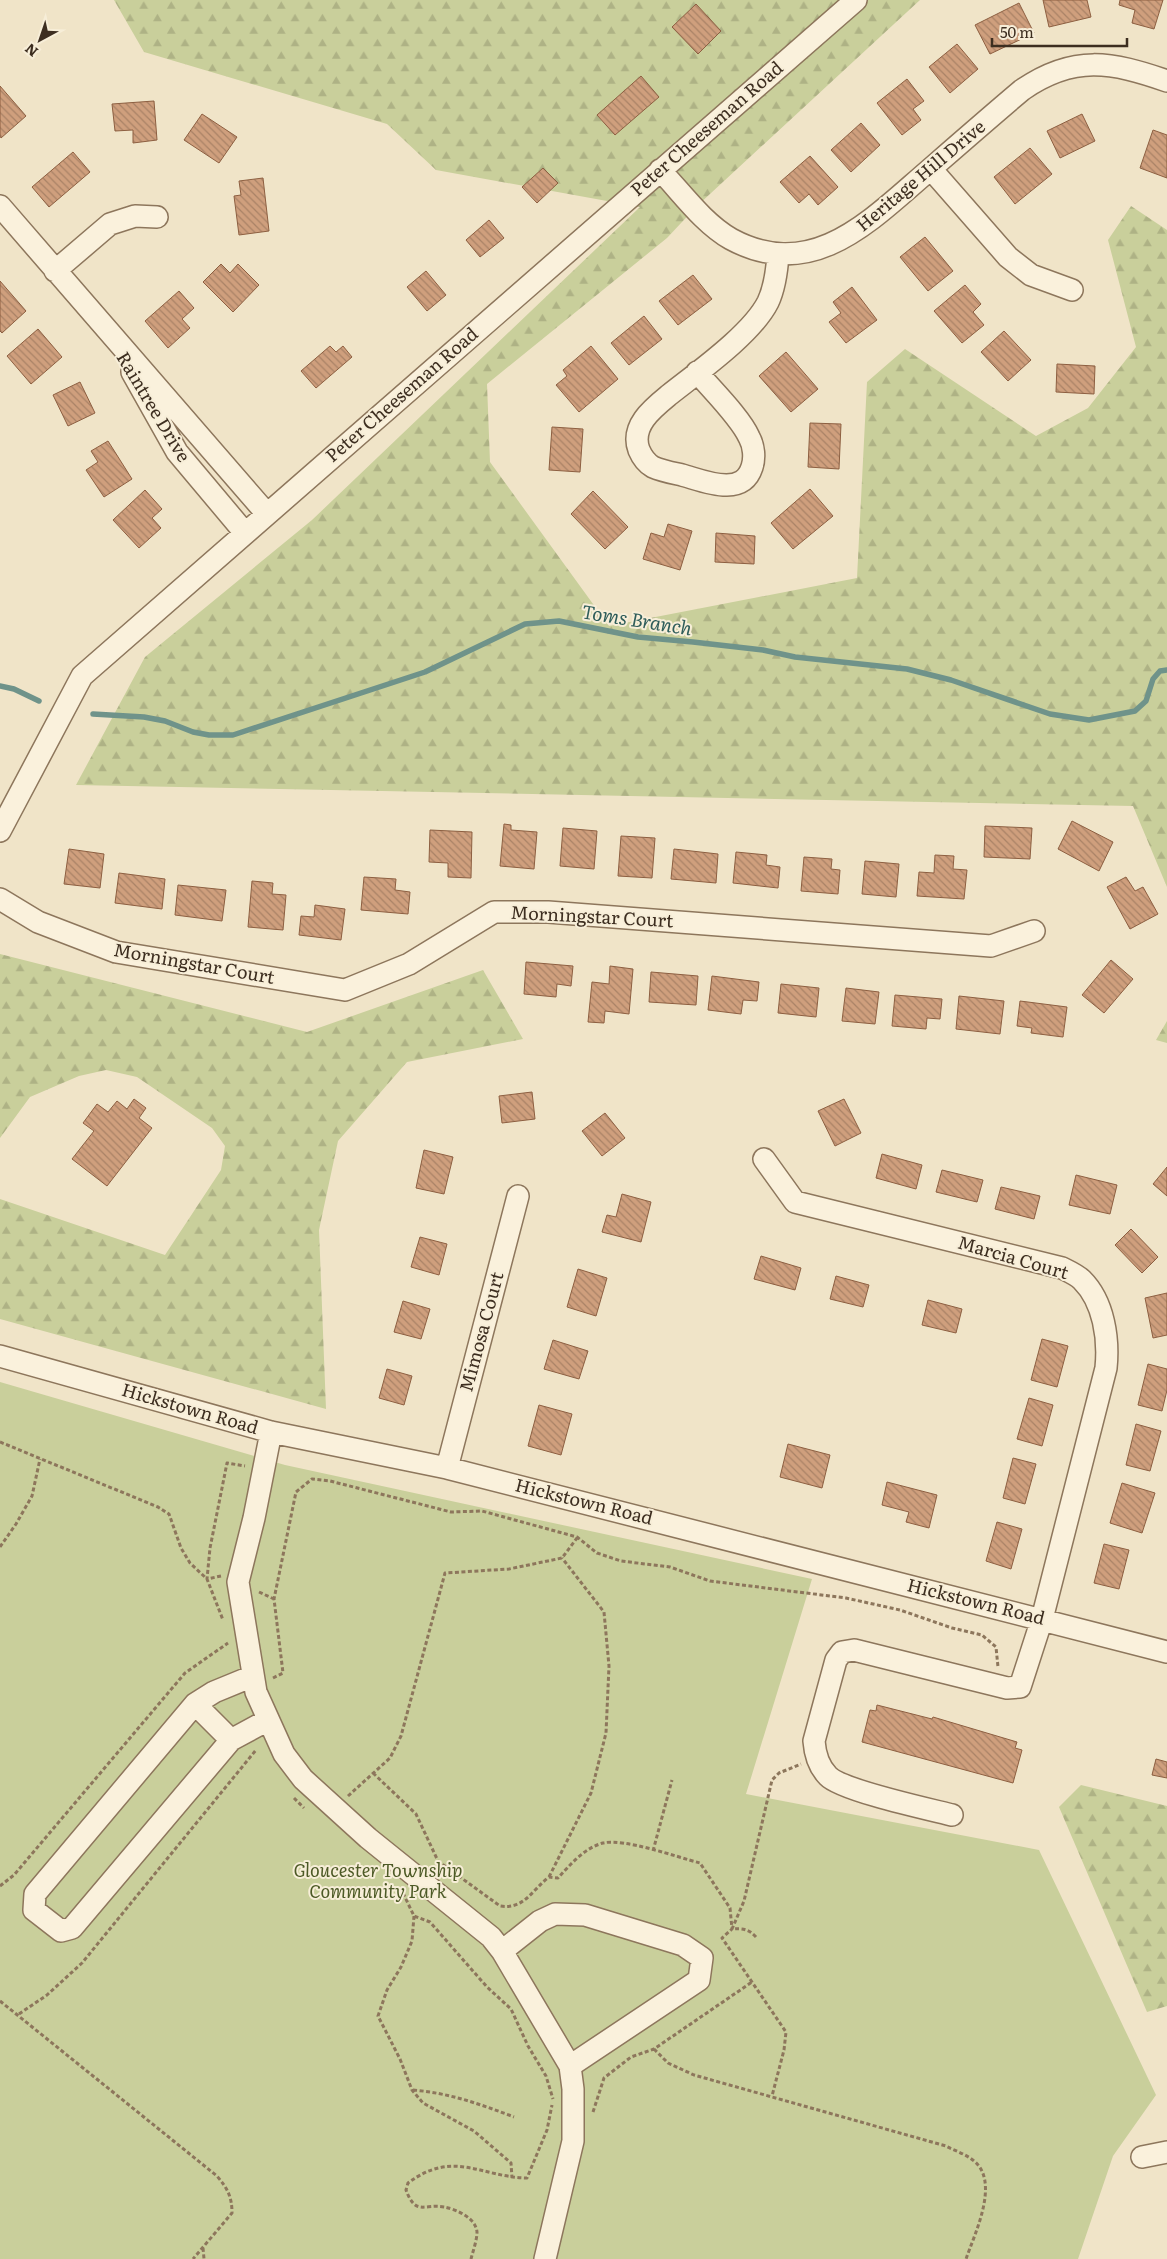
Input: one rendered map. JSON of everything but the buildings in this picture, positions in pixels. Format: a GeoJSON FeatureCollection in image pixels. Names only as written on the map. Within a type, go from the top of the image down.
{"type":"FeatureCollection","features":[{"type":"Feature","properties":{"kind":"street","name":"Peter Cheeseman Road"},"geometry":{"type":"LineString","coordinates":[[0,831],[82,676],[856,0]]}},
{"type":"Feature","properties":{"kind":"street","name":"Heritage Hill Drive"},"geometry":{"type":"LineString","coordinates":[[660,170],[720,232],[752,248],[778,254],[815,250],[849,236],[868,223],[1022,90],[1038,80],[1061,71],[1110,64],[1167,81]]}},
{"type":"Feature","properties":{"kind":"street"},"geometry":{"type":"LineString","coordinates":[[931,169],[1008,258],[1031,275],[1072,290]]}},
{"type":"Feature","properties":{"kind":"street","name":"Raintree Drive"},"geometry":{"type":"LineString","coordinates":[[0,206],[267,514]]}},
{"type":"Feature","properties":{"kind":"street"},"geometry":{"type":"LineString","coordinates":[[55,270],[110,224],[134,216],[156,217]]}},
{"type":"Feature","properties":{"kind":"street"},"geometry":{"type":"LineString","coordinates":[[697,372],[750,437],[753,455],[752,469],[742,481],[735,484],[719,485],[652,467],[642,457],[637,444],[639,427],[650,411],[742,333],[762,311],[771,294],[778,254]]}},
{"type":"Feature","properties":{"kind":"street","name":"Raintree Drive"},"geometry":{"type":"LineString","coordinates":[[102,325],[177,452],[245,534]]}},
{"type":"Feature","properties":{"kind":"street","name":"Morningstar Court"},"geometry":{"type":"LineString","coordinates":[[0,899],[38,922],[116,952],[345,990],[410,964],[494,912],[548,912],[991,946],[1034,931]]}},
{"type":"Feature","properties":{"kind":"street","name":"Marcia Court"},"geometry":{"type":"LineString","coordinates":[[764,1159],[795,1202],[1062,1268],[1082,1279],[1093,1295],[1103,1319],[1108,1343],[1106,1368],[1042,1619],[1020,1687],[1014,1688],[854,1650],[842,1652],[836,1660],[814,1741],[818,1759]]}},
{"type":"Feature","properties":{"kind":"street","name":"Mimosa Court"},"geometry":{"type":"LineString","coordinates":[[447,1468],[518,1196]]}},
{"type":"Feature","properties":{"kind":"street","name":"Hickstown Road"},"geometry":{"type":"LineString","coordinates":[[0,1356],[271,1432],[447,1468],[1167,1652]]}},
{"type":"Feature","properties":{"kind":"street"},"geometry":{"type":"LineString","coordinates":[[271,1432],[238,1582],[254,1684],[284,1754],[303,1779],[334,1809],[491,1937],[502,1951],[570,2066],[573,2089],[574,2141],[545,2259]]}},
{"type":"Feature","properties":{"kind":"street"},"geometry":{"type":"LineString","coordinates":[[254,1684],[214,1692],[195,1704],[35,1894],[34,1910],[61,1931],[72,1928],[231,1740],[268,1720]]}},
{"type":"Feature","properties":{"kind":"street"},"geometry":{"type":"LineString","coordinates":[[195,1704],[231,1740]]}},
{"type":"Feature","properties":{"kind":"street"},"geometry":{"type":"LineString","coordinates":[[818,1759],[829,1777],[839,1784],[952,1815]]}},
{"type":"Feature","properties":{"kind":"street"},"geometry":{"type":"LineString","coordinates":[[502,1951],[540,1921],[555,1914],[585,1915],[683,1944],[702,1958],[698,1980],[570,2066]]}},
{"type":"Feature","properties":{"kind":"street"},"geometry":{"type":"LineString","coordinates":[[1142,2157],[1167,2152]]}},
{"type":"Feature","properties":{"kind":"path"},"geometry":{"type":"LineString","coordinates":[[0,1442],[40,1460],[64,1467],[158,1506],[169,1514],[181,1548],[190,1563],[207,1579],[224,1624]]}},
{"type":"Feature","properties":{"kind":"path"},"geometry":{"type":"LineString","coordinates":[[0,1547],[32,1496],[40,1460]]}},
{"type":"Feature","properties":{"kind":"path"},"geometry":{"type":"LineString","coordinates":[[207,1579],[210,1548],[227,1463],[264,1470]]}},
{"type":"Feature","properties":{"kind":"path"},"geometry":{"type":"LineString","coordinates":[[254,1684],[283,1674],[274,1599],[296,1492],[312,1478],[451,1512],[482,1511],[577,1537],[597,1553],[621,1561],[670,1567],[710,1581],[846,1598],[900,1610],[952,1628],[982,1635],[996,1647],[998,1672]]}},
{"type":"Feature","properties":{"kind":"path"},"geometry":{"type":"LineString","coordinates":[[334,1809],[390,1758],[401,1736],[445,1573],[509,1569],[562,1558],[577,1537]]}},
{"type":"Feature","properties":{"kind":"path"},"geometry":{"type":"LineString","coordinates":[[549,1877],[591,1793],[606,1733],[609,1666],[604,1612],[562,1558]]}},
{"type":"Feature","properties":{"kind":"path"},"geometry":{"type":"LineString","coordinates":[[207,1579],[219,1576],[238,1582],[274,1599]]}},
{"type":"Feature","properties":{"kind":"path"},"geometry":{"type":"LineString","coordinates":[[226,1634],[231,1652]]}},
{"type":"Feature","properties":{"kind":"path"},"geometry":{"type":"LineString","coordinates":[[0,1886],[14,1875],[185,1673],[228,1643]]}},
{"type":"Feature","properties":{"kind":"path"},"geometry":{"type":"LineString","coordinates":[[18,2014],[47,1995],[82,1963],[259,1746],[263,1752]]}},
{"type":"Feature","properties":{"kind":"path"},"geometry":{"type":"LineString","coordinates":[[756,1937],[746,1930],[732,1928],[744,1901],[772,1780],[779,1773],[789,1768],[818,1759]]}},
{"type":"Feature","properties":{"kind":"path"},"geometry":{"type":"LineString","coordinates":[[652,1851],[672,1780]]}},
{"type":"Feature","properties":{"kind":"path"},"geometry":{"type":"LineString","coordinates":[[292,1795],[297,1803],[310,1812]]}},
{"type":"Feature","properties":{"kind":"path"},"geometry":{"type":"LineString","coordinates":[[397,1887],[404,1893],[414,1916],[412,1941],[401,1967],[387,1990],[378,2016],[400,2059],[412,2090],[424,2103],[474,2131],[511,2163],[512,2178]]}},
{"type":"Feature","properties":{"kind":"path"},"geometry":{"type":"LineString","coordinates":[[414,1916],[430,1922],[487,1987],[512,2009],[528,2046],[546,2076],[553,2100],[548,2130],[527,2178],[512,2178],[488,2170],[451,2167],[435,2168],[421,2174],[408,2183],[406,2190],[414,2204],[423,2208],[443,2206],[462,2213],[471,2220],[477,2231],[472,2259]]}},
{"type":"Feature","properties":{"kind":"path"},"geometry":{"type":"LineString","coordinates":[[593,2119],[604,2078],[631,2057],[654,2049],[752,1982]]}},
{"type":"Feature","properties":{"kind":"path"},"geometry":{"type":"LineString","coordinates":[[0,2001],[217,2176],[227,2188],[231,2194],[232,2213],[193,2259]]}},
{"type":"Feature","properties":{"kind":"path"},"geometry":{"type":"LineString","coordinates":[[654,2049],[668,2063],[694,2075],[946,2146],[975,2161],[988,2186],[984,2206],[966,2259]]}},
{"type":"Feature","properties":{"kind":"path"},"geometry":{"type":"LineString","coordinates":[[412,2090],[439,2093],[476,2103],[514,2117]]}},
{"type":"Feature","properties":{"kind":"path"},"geometry":{"type":"LineString","coordinates":[[203,2248],[204,2259]]}},
{"type":"Feature","properties":{"kind":"green space"},"geometry":{"type":"Polygon","coordinates":[[[114,0],[920,0],[697,206],[667,238],[487,384],[490,462],[609,626],[857,578],[867,382],[905,349],[1036,436],[1088,408],[1136,347],[1108,240],[1131,206],[1167,230],[1167,887],[1133,806],[76,785],[145,657],[312,520],[640,207],[436,170],[387,124],[144,52],[114,0]]]}},
{"type":"Feature","properties":{"kind":"green space"},"geometry":{"type":"Polygon","coordinates":[[[0,954],[307,1032],[483,970],[523,1039],[407,1062],[338,1141],[319,1230],[326,1409],[0,1319],[0,1199],[165,1255],[221,1170],[225,1146],[212,1128],[137,1077],[106,1070],[79,1076],[30,1097],[0,1138],[0,954]]]}},
{"type":"Feature","properties":{"kind":"green space"},"geometry":{"type":"Polygon","coordinates":[[[1167,1021],[1167,1043],[1156,1040],[1167,1021]]]}},
{"type":"Feature","properties":{"kind":"green space","name":"Gloucester Township Community Park"},"geometry":{"type":"Polygon","coordinates":[[[0,1382],[285,1465],[812,1579],[746,1794],[1039,1850],[1156,2095],[1113,2156],[1078,2259],[0,2259],[0,1382]]]}},
{"type":"Feature","properties":{"kind":"green space"},"geometry":{"type":"Polygon","coordinates":[[[1081,1785],[1167,1806],[1167,2006],[1147,2012],[1059,1807],[1081,1785]]]}},
{"type":"Feature","properties":{"kind":"waterway","name":"Toms Branch"},"geometry":{"type":"LineString","coordinates":[[93,714],[144,717],[165,721],[193,732],[209,735],[233,735],[425,672],[525,624],[559,621],[638,637],[763,650],[795,657],[907,669],[951,680],[1050,714],[1089,720],[1135,711],[1146,701],[1153,679],[1160,671],[1167,670]]}},
{"type":"Feature","properties":{"kind":"waterway","name":"Toms Branch"},"geometry":{"type":"LineString","coordinates":[[0,686],[14,689],[39,701]]}}]}
